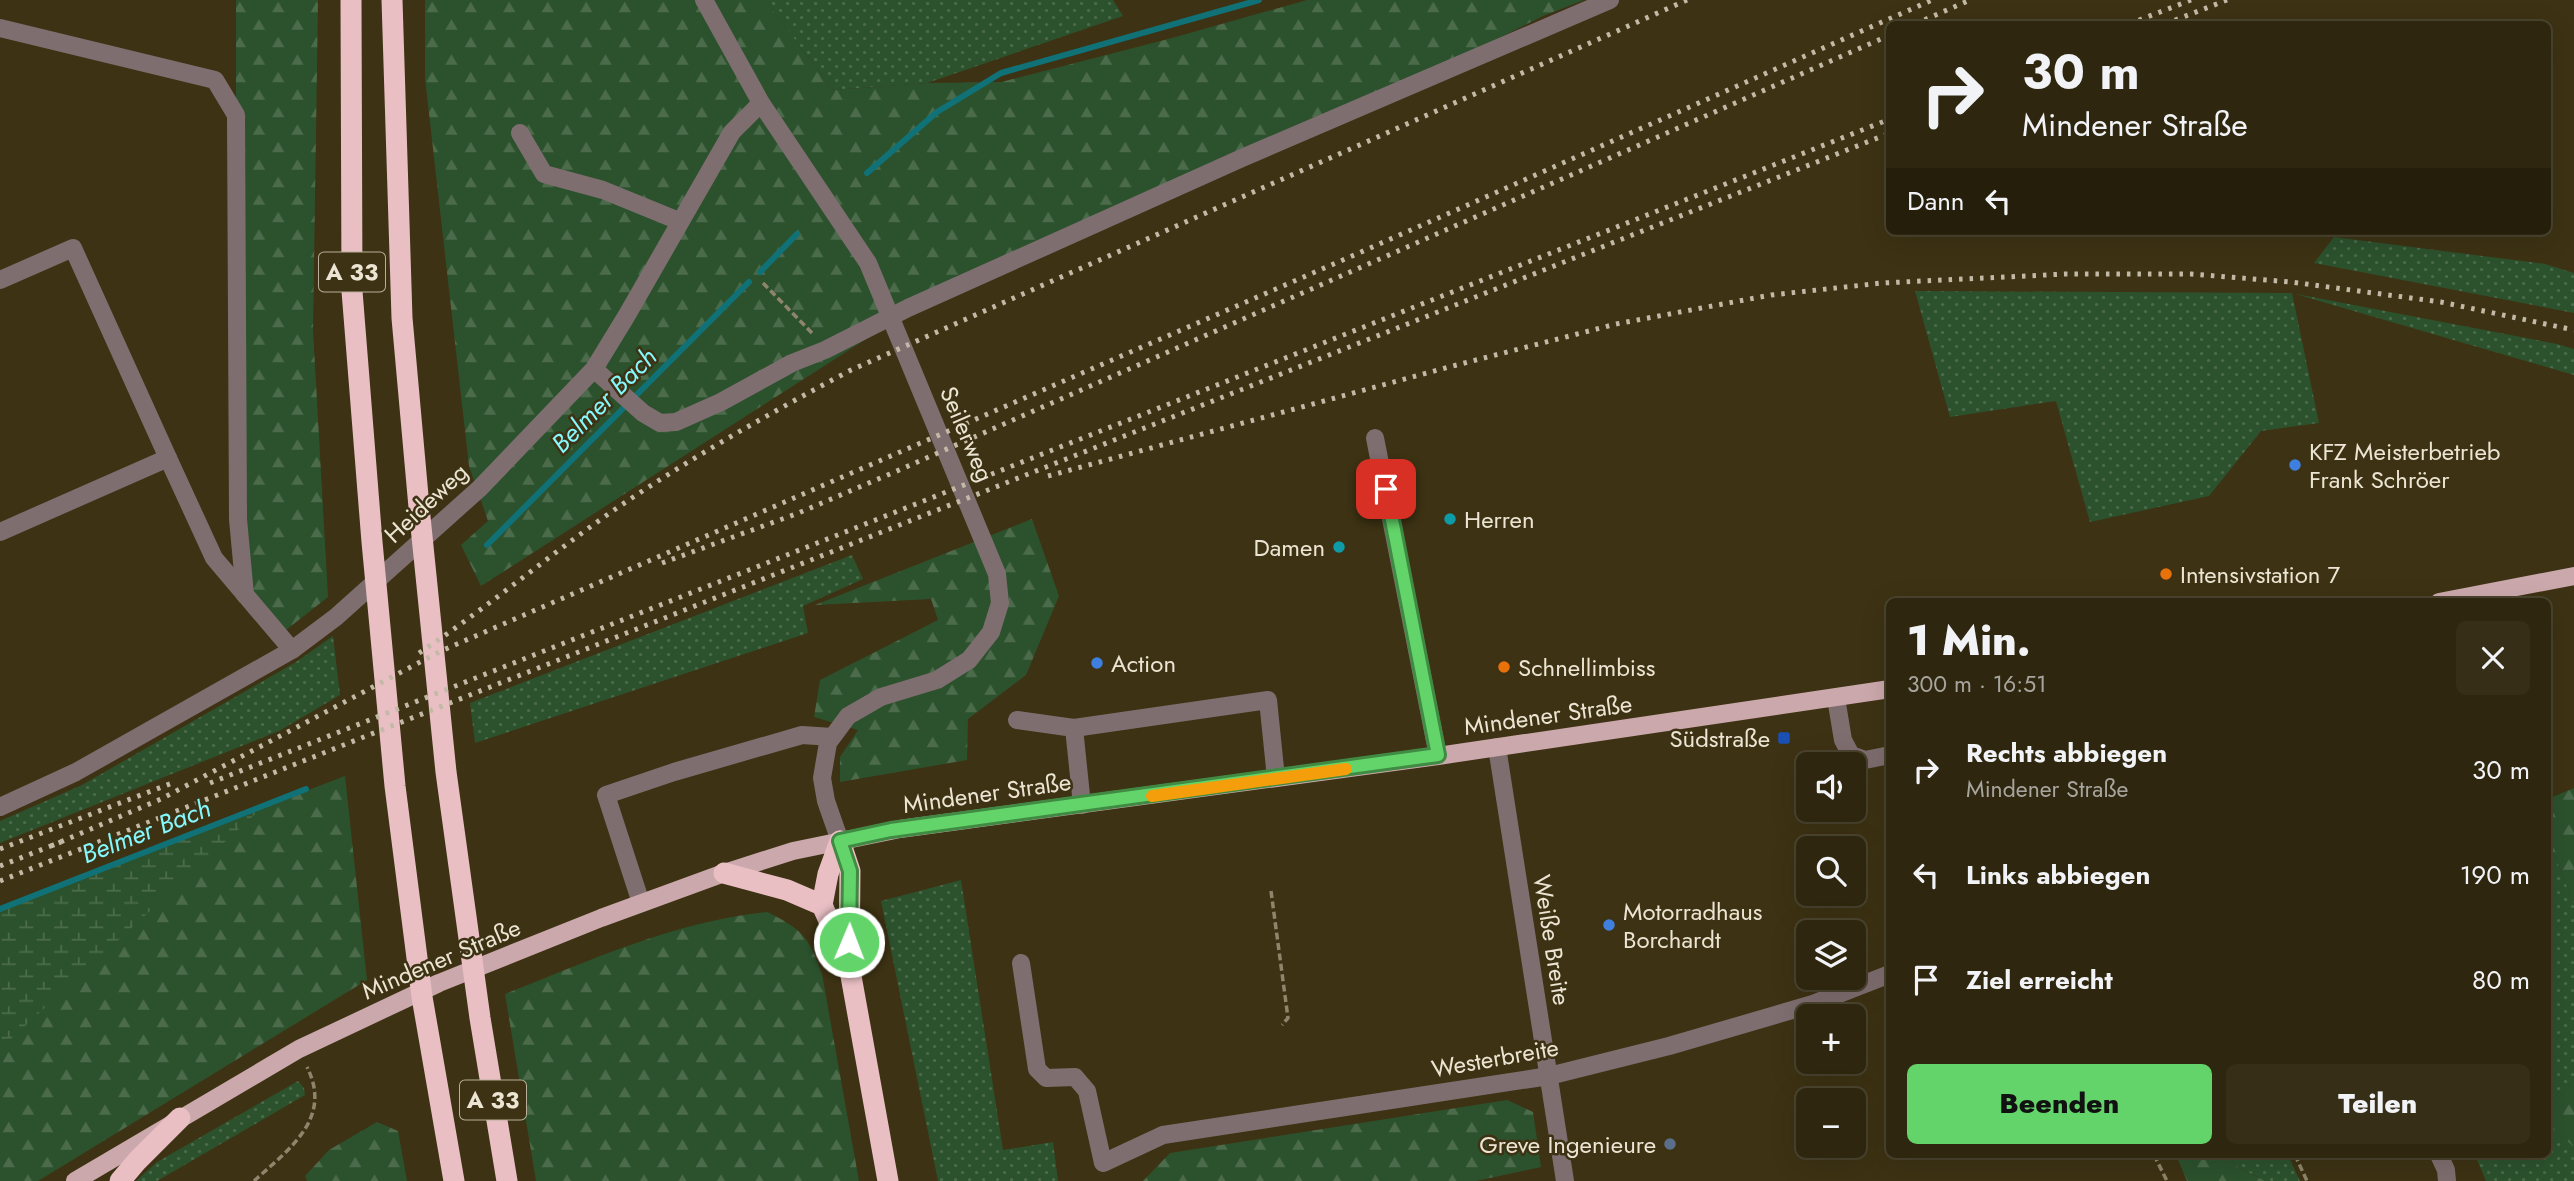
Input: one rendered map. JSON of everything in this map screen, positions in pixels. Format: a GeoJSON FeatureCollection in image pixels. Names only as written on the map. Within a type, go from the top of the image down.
{"type":"FeatureCollection","features":[{"type":"Feature","properties":{"kind":"highway","name":"A 33"},"geometry":{"type":"LineString","coordinates":[[351,0],[352,291],[372,542],[395,786],[430,1047],[454,1181]]}},
{"type":"Feature","properties":{"kind":"highway","name":"A 33"},"geometry":{"type":"LineString","coordinates":[[392,0],[402,318],[419,507],[446,772],[480,1018],[507,1181]]}},
{"type":"Feature","properties":{"kind":"highway"},"geometry":{"type":"LineString","coordinates":[[840,841],[828,874],[822,905],[849,965]]}},
{"type":"Feature","properties":{"kind":"highway"},"geometry":{"type":"LineString","coordinates":[[840,841],[850,871],[849,965],[888,1181]]}},
{"type":"Feature","properties":{"kind":"highway"},"geometry":{"type":"LineString","coordinates":[[724,873],[787,890],[822,905]]}},
{"type":"Feature","properties":{"kind":"highway"},"geometry":{"type":"LineString","coordinates":[[120,1181],[180,1118]]}},
{"type":"Feature","properties":{"kind":"main road"},"geometry":{"type":"LineString","coordinates":[[2460,598],[2574,576]]}},
{"type":"Feature","properties":{"kind":"main road","name":"Mindener Straße"},"geometry":{"type":"LineString","coordinates":[[75,1181],[299,1049],[439,983],[641,903],[793,851],[891,830],[1497,747],[1886,690]]}},
{"type":"Feature","properties":{"kind":"street","name":"Seilerweg"},"geometry":{"type":"LineString","coordinates":[[704,0],[761,103],[868,263],[997,574],[1000,603],[991,632],[969,660],[937,680],[881,697],[848,716],[828,743],[822,778],[825,801],[840,841]]}},
{"type":"Feature","properties":{"kind":"street"},"geometry":{"type":"LineString","coordinates":[[594,369],[643,413],[660,423],[677,422],[908,308],[1242,158],[1610,0]]}},
{"type":"Feature","properties":{"kind":"street"},"geometry":{"type":"LineString","coordinates":[[0,28],[215,80],[236,115],[238,519],[245,594]]}},
{"type":"Feature","properties":{"kind":"street","name":"Heideweg"},"geometry":{"type":"LineString","coordinates":[[0,807],[76,772],[292,650],[336,617],[480,488],[594,369],[732,131],[761,103]]}},
{"type":"Feature","properties":{"kind":"street"},"geometry":{"type":"LineString","coordinates":[[520,133],[544,174],[603,190],[680,221]]}},
{"type":"Feature","properties":{"kind":"street"},"geometry":{"type":"LineString","coordinates":[[0,280],[73,248],[214,558],[292,650]]}},
{"type":"Feature","properties":{"kind":"street"},"geometry":{"type":"LineString","coordinates":[[1375,438],[1438,755]]}},
{"type":"Feature","properties":{"kind":"street"},"geometry":{"type":"LineString","coordinates":[[0,532],[168,458]]}},
{"type":"Feature","properties":{"kind":"street"},"geometry":{"type":"LineString","coordinates":[[1836,698],[1843,740],[1851,755],[1865,760],[1886,756]]}},
{"type":"Feature","properties":{"kind":"street"},"geometry":{"type":"LineString","coordinates":[[1017,720],[1074,728],[1268,700],[1276,778]]}},
{"type":"Feature","properties":{"kind":"street"},"geometry":{"type":"LineString","coordinates":[[1074,728],[1082,805]]}},
{"type":"Feature","properties":{"kind":"street"},"geometry":{"type":"LineString","coordinates":[[641,903],[606,795],[802,735],[832,737]]}},
{"type":"Feature","properties":{"kind":"street","name":"Weiße Breite"},"geometry":{"type":"LineString","coordinates":[[1497,747],[1566,1181]]}},
{"type":"Feature","properties":{"kind":"street","name":"Westerbreite"},"geometry":{"type":"LineString","coordinates":[[1020,963],[1037,1069],[1046,1078],[1075,1077],[1087,1091],[1103,1163],[1163,1135],[1549,1076],[1669,1046],[1800,1008],[1886,976]]}},
{"type":"Feature","properties":{"kind":"street"},"geometry":{"type":"LineString","coordinates":[[2440,1158],[2446,1170],[2446,1181]]}},
{"type":"Feature","properties":{"kind":"path"},"geometry":{"type":"LineString","coordinates":[[764,283],[825,350]]}},
{"type":"Feature","properties":{"kind":"path"},"geometry":{"type":"LineString","coordinates":[[1271,891],[1288,1018],[1282,1025]]}},
{"type":"Feature","properties":{"kind":"path"},"geometry":{"type":"LineString","coordinates":[[254,1181],[297,1141],[311,1119],[316,1097],[313,1080],[299,1049]]}},
{"type":"Feature","properties":{"kind":"path"},"geometry":{"type":"LineString","coordinates":[[2155,1158],[2166,1181]]}},
{"type":"Feature","properties":{"kind":"path"},"geometry":{"type":"LineString","coordinates":[[2296,1158],[2307,1181]]}},
{"type":"Feature","properties":{"kind":"green space"},"geometry":{"type":"Polygon","coordinates":[[[236,0],[318,0],[313,330],[328,597],[281,634],[245,595],[236,0]]]}},
{"type":"Feature","properties":{"kind":"green space"},"geometry":{"type":"Polygon","coordinates":[[[425,0],[765,0],[833,90],[927,83],[1001,82],[1307,0],[1584,0],[1543,16],[1244,164],[910,311],[481,586],[461,545],[488,521],[469,466],[425,78],[425,0]]]}},
{"type":"Feature","properties":{"kind":"green space"},"geometry":{"type":"Polygon","coordinates":[[[765,0],[1113,0],[1123,16],[927,83],[833,90],[765,0]]]}},
{"type":"Feature","properties":{"kind":"green space"},"geometry":{"type":"Polygon","coordinates":[[[2334,237],[2545,264],[2574,273],[2574,313],[2314,263],[2334,237]]]}},
{"type":"Feature","properties":{"kind":"green space"},"geometry":{"type":"Polygon","coordinates":[[[1915,291],[2292,293],[2319,423],[2261,431],[2209,496],[2090,522],[2056,401],[1950,417],[1915,291]]]}},
{"type":"Feature","properties":{"kind":"green space"},"geometry":{"type":"Polygon","coordinates":[[[2294,294],[2557,344],[2574,349],[2574,375],[2294,294]]]}},
{"type":"Feature","properties":{"kind":"green space"},"geometry":{"type":"Polygon","coordinates":[[[1032,519],[1059,596],[1026,675],[968,719],[967,760],[840,782],[840,757],[858,730],[814,717],[820,680],[938,620],[931,599],[815,605],[1032,519]]]}},
{"type":"Feature","properties":{"kind":"green space"},"geometry":{"type":"Polygon","coordinates":[[[852,555],[863,579],[803,606],[808,633],[475,743],[470,703],[852,555]]]}},
{"type":"Feature","properties":{"kind":"green space"},"geometry":{"type":"Polygon","coordinates":[[[333,636],[340,695],[279,731],[0,843],[0,821],[82,785],[296,662],[333,636]]]}},
{"type":"Feature","properties":{"kind":"green space"},"geometry":{"type":"Polygon","coordinates":[[[345,776],[367,980],[38,1181],[0,1181],[0,909],[345,776]]]}},
{"type":"Feature","properties":{"kind":"green space"},"geometry":{"type":"Polygon","coordinates":[[[2574,788],[2574,904],[2551,846],[2551,798],[2574,788]]]}},
{"type":"Feature","properties":{"kind":"green space"},"geometry":{"type":"Polygon","coordinates":[[[264,806],[0,1049],[0,909],[264,806]]]}},
{"type":"Feature","properties":{"kind":"green space"},"geometry":{"type":"Polygon","coordinates":[[[2551,846],[2574,904],[2574,1080],[2551,1109],[2551,846]]]}},
{"type":"Feature","properties":{"kind":"green space"},"geometry":{"type":"Polygon","coordinates":[[[961,880],[1003,1150],[1053,1142],[1058,1181],[938,1181],[881,901],[961,880]]]}},
{"type":"Feature","properties":{"kind":"green space"},"geometry":{"type":"Polygon","coordinates":[[[767,912],[789,924],[803,936],[813,951],[822,974],[859,1181],[536,1181],[505,994],[666,933],[732,917],[767,912]]]}},
{"type":"Feature","properties":{"kind":"green space"},"geometry":{"type":"Polygon","coordinates":[[[2574,1080],[2574,1147],[2551,1128],[2551,1109],[2574,1080]]]}},
{"type":"Feature","properties":{"kind":"green space"},"geometry":{"type":"Polygon","coordinates":[[[298,1081],[304,1088],[305,1095],[157,1181],[136,1181],[157,1162],[298,1081]]]}},
{"type":"Feature","properties":{"kind":"green space"},"geometry":{"type":"Polygon","coordinates":[[[1507,1100],[1533,1112],[1541,1167],[1476,1181],[1143,1181],[1170,1153],[1507,1100]]]}},
{"type":"Feature","properties":{"kind":"green space"},"geometry":{"type":"Polygon","coordinates":[[[377,1122],[398,1131],[407,1181],[307,1181],[305,1176],[329,1150],[377,1122]]]}},
{"type":"Feature","properties":{"kind":"green space"},"geometry":{"type":"Polygon","coordinates":[[[2551,1128],[2574,1147],[2574,1181],[2486,1181],[2476,1158],[2551,1158],[2551,1128]]]}},
{"type":"Feature","properties":{"kind":"green space"},"geometry":{"type":"Polygon","coordinates":[[[2177,1158],[2226,1158],[2228,1162],[2265,1181],[2187,1181],[2177,1158]]]}},
{"type":"Feature","properties":{"kind":"green space"},"geometry":{"type":"Polygon","coordinates":[[[2226,1158],[2289,1158],[2300,1181],[2265,1181],[2228,1162],[2226,1158]]]}},
{"type":"Feature","properties":{"kind":"waterway","name":"Belmer Bach"},"geometry":{"type":"LineString","coordinates":[[867,173],[937,112],[1001,73],[1259,0]]}},
{"type":"Feature","properties":{"kind":"waterway","name":"Belmer Bach"},"geometry":{"type":"LineString","coordinates":[[760,272],[797,234]]}},
{"type":"Feature","properties":{"kind":"waterway","name":"Belmer Bach"},"geometry":{"type":"LineString","coordinates":[[487,545],[749,282]]}},
{"type":"Feature","properties":{"kind":"waterway","name":"Belmer Bach"},"geometry":{"type":"LineString","coordinates":[[0,909],[306,789]]}},
{"type":"Feature","properties":{"kind":"railway"},"geometry":{"type":"LineString","coordinates":[[419,653],[645,489],[732,436],[851,370],[1687,0]]}},
{"type":"Feature","properties":{"kind":"railway"},"geometry":{"type":"LineString","coordinates":[[51,846],[161,799],[441,651],[1352,256],[1932,0]]}},
{"type":"Feature","properties":{"kind":"railway"},"geometry":{"type":"LineString","coordinates":[[1922,21],[1970,0]]}},
{"type":"Feature","properties":{"kind":"railway"},"geometry":{"type":"LineString","coordinates":[[2137,21],[2191,0]]}},
{"type":"Feature","properties":{"kind":"railway"},"geometry":{"type":"LineString","coordinates":[[2173,21],[2227,0]]}},
{"type":"Feature","properties":{"kind":"railway"},"geometry":{"type":"LineString","coordinates":[[662,563],[796,514],[890,474],[1886,37]]}},
{"type":"Feature","properties":{"kind":"railway"},"geometry":{"type":"LineString","coordinates":[[210,783],[1886,121]]}},
{"type":"Feature","properties":{"kind":"railway"},"geometry":{"type":"LineString","coordinates":[[0,881],[1886,135]]}},
{"type":"Feature","properties":{"kind":"railway"},"geometry":{"type":"LineString","coordinates":[[1048,476],[1616,324],[1771,295],[1882,283],[2066,274],[2191,274],[2291,282],[2441,302],[2574,330]]}},
{"type":"Feature","properties":{"kind":"railway"},"geometry":{"type":"LineString","coordinates":[[0,849],[175,782]]}},
{"type":"Feature","properties":{"kind":"railway"},"geometry":{"type":"LineString","coordinates":[[0,866],[61,842]]}},
{"type":"Feature","properties":{"kind":"slow traffic"},"geometry":{"type":"LineString","coordinates":[[1152,796],[1346,769]]}},
{"type":"Feature","properties":{"kind":"place","name":"KFZ Meisterbetrieb Frank Schröer"},"geometry":{"type":"Point","coordinates":[2295,465]}},
{"type":"Feature","properties":{"kind":"place","name":"Herren"},"geometry":{"type":"Point","coordinates":[1450,519]}},
{"type":"Feature","properties":{"kind":"place","name":"Damen"},"geometry":{"type":"Point","coordinates":[1339,547]}},
{"type":"Feature","properties":{"kind":"place","name":"Intensivstation 7"},"geometry":{"type":"Point","coordinates":[2166,574]}},
{"type":"Feature","properties":{"kind":"place","name":"Action"},"geometry":{"type":"Point","coordinates":[1097,663]}},
{"type":"Feature","properties":{"kind":"place","name":"Schnellimbiss"},"geometry":{"type":"Point","coordinates":[1504,667]}},
{"type":"Feature","properties":{"kind":"place","name":"Südstraße"},"geometry":{"type":"Point","coordinates":[1784,738]}},
{"type":"Feature","properties":{"kind":"place","name":"Motorradhaus Borchardt"},"geometry":{"type":"Point","coordinates":[1609,925]}},
{"type":"Feature","properties":{"kind":"place","name":"Greve Ingenieure"},"geometry":{"type":"Point","coordinates":[1670,1144]}},
{"type":"Feature","properties":{"kind":"route"},"geometry":{"type":"LineString","coordinates":[[849,942],[850,871],[840,841],[891,830],[1438,755],[1386,489]]}}]}
